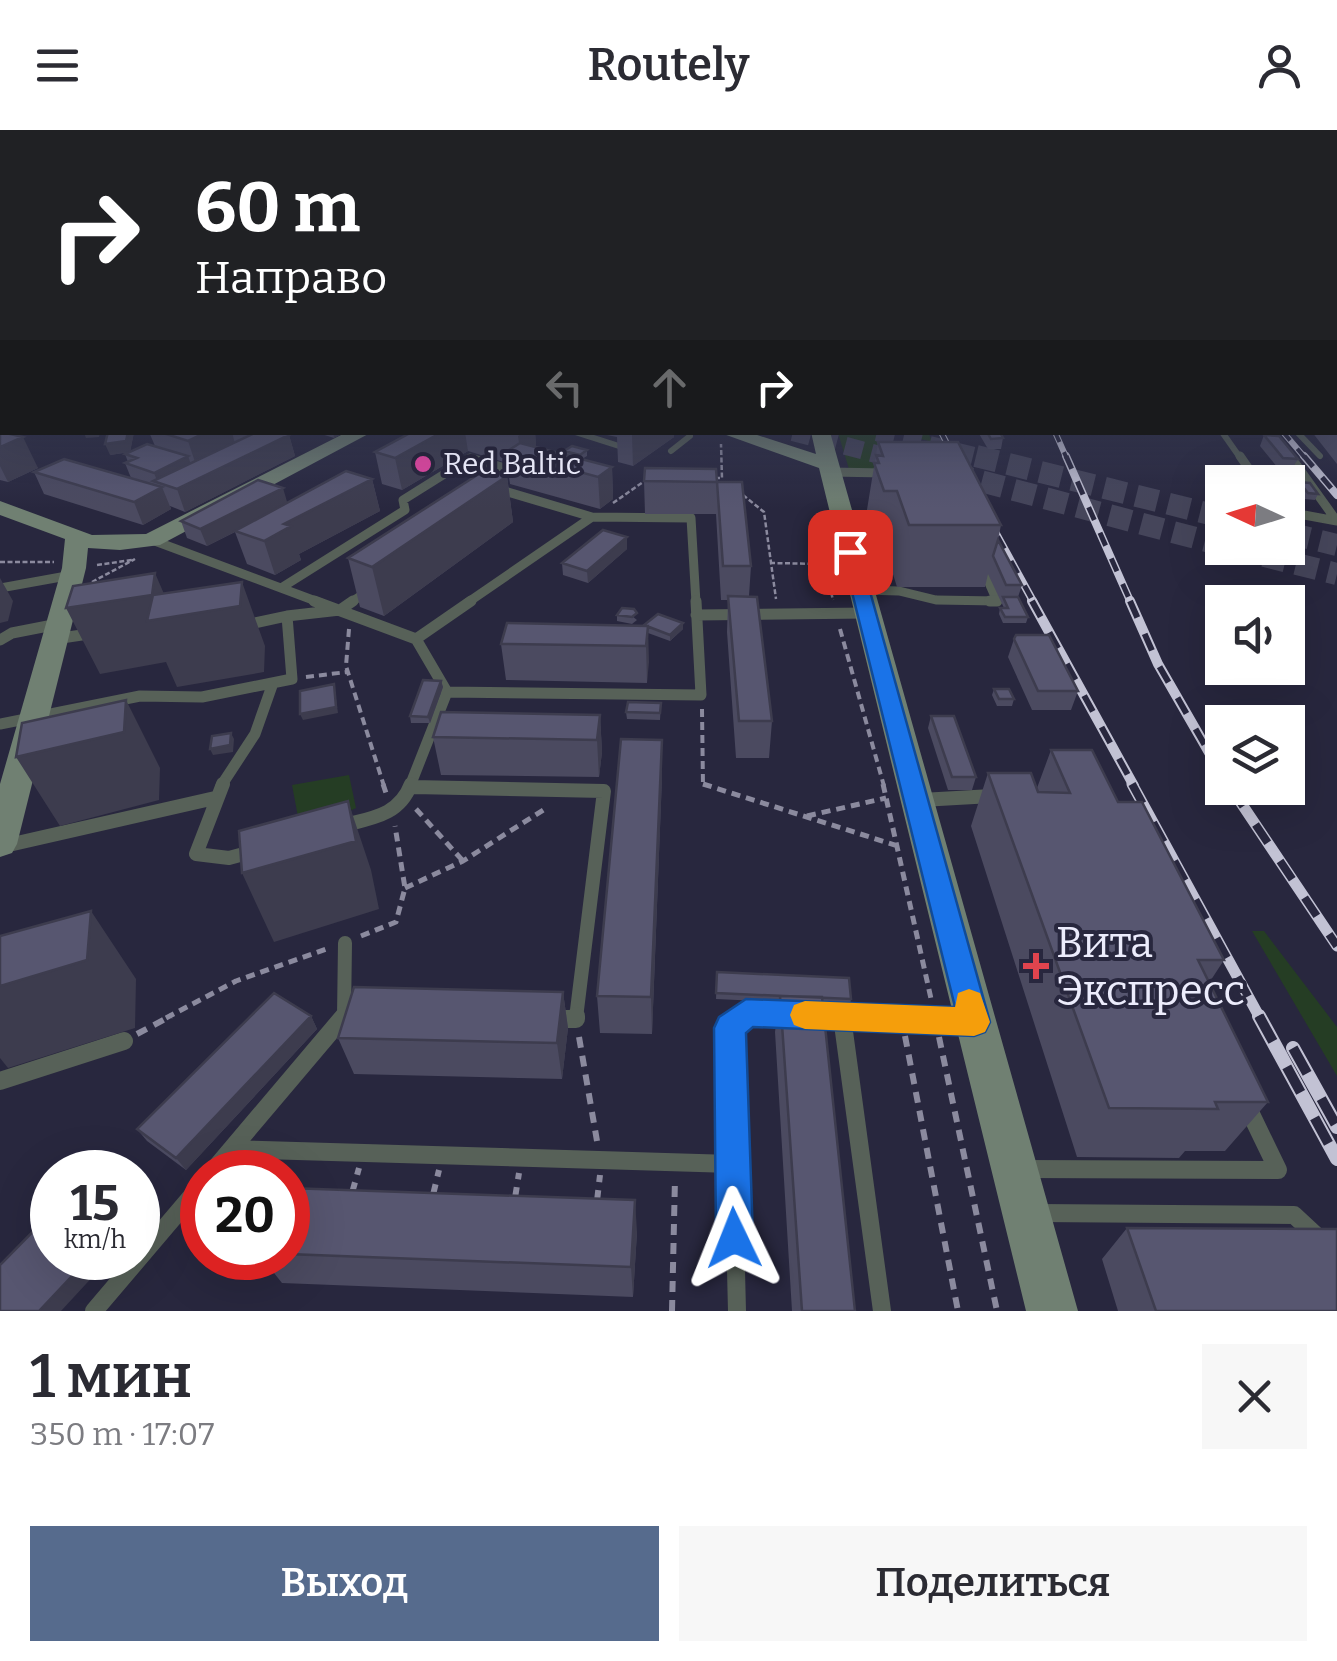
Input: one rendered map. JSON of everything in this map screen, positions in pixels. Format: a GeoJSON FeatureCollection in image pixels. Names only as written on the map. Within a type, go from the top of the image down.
{"type":"FeatureCollection","features":[{"type":"Feature","properties":{"kind":"main road"},"geometry":{"type":"LineString","coordinates":[[0,508],[69,532],[77,539],[156,543],[357,435]]}},
{"type":"Feature","properties":{"kind":"main road"},"geometry":{"type":"LineString","coordinates":[[734,435],[811,445],[820,435]]}},
{"type":"Feature","properties":{"kind":"main road"},"geometry":{"type":"LineString","coordinates":[[821,435],[854,605],[955,1021],[1014,1169],[1052,1311]]}},
{"type":"Feature","properties":{"kind":"main road"},"geometry":{"type":"LineString","coordinates":[[763,438],[829,468]]}},
{"type":"Feature","properties":{"kind":"main road"},"geometry":{"type":"LineString","coordinates":[[0,846],[57,632],[79,571],[77,539]]}},
{"type":"Feature","properties":{"kind":"lane"},"geometry":{"type":"LineString","coordinates":[[584,435],[619,446]]}},
{"type":"Feature","properties":{"kind":"lane"},"geometry":{"type":"LineString","coordinates":[[670,451],[691,435]]}},
{"type":"Feature","properties":{"kind":"lane"},"geometry":{"type":"LineString","coordinates":[[1224,435],[1246,465]]}},
{"type":"Feature","properties":{"kind":"lane"},"geometry":{"type":"LineString","coordinates":[[1274,435],[1336,521]]}},
{"type":"Feature","properties":{"kind":"lane"},"geometry":{"type":"LineString","coordinates":[[1301,435],[1320,456]]}},
{"type":"Feature","properties":{"kind":"lane"},"geometry":{"type":"LineString","coordinates":[[405,510],[403,500],[470,458],[512,470]]}},
{"type":"Feature","properties":{"kind":"lane"},"geometry":{"type":"LineString","coordinates":[[829,468],[886,472],[901,477]]}},
{"type":"Feature","properties":{"kind":"lane"},"geometry":{"type":"LineString","coordinates":[[447,692],[702,694],[691,518],[592,517],[508,492]]}},
{"type":"Feature","properties":{"kind":"lane"},"geometry":{"type":"LineString","coordinates":[[281,588],[405,510],[419,512]]}},
{"type":"Feature","properties":{"kind":"lane"},"geometry":{"type":"LineString","coordinates":[[1305,515],[1336,521]]}},
{"type":"Feature","properties":{"kind":"lane"},"geometry":{"type":"LineString","coordinates":[[416,639],[592,517]]}},
{"type":"Feature","properties":{"kind":"lane"},"geometry":{"type":"LineString","coordinates":[[156,543],[416,639],[447,692]]}},
{"type":"Feature","properties":{"kind":"lane"},"geometry":{"type":"LineString","coordinates":[[696,615],[778,614],[854,605],[899,591],[936,600],[997,601],[974,550]]}},
{"type":"Feature","properties":{"kind":"lane"},"geometry":{"type":"LineString","coordinates":[[0,588],[79,571]]}},
{"type":"Feature","properties":{"kind":"lane"},"geometry":{"type":"LineString","coordinates":[[226,629],[287,616],[346,612],[385,578]]}},
{"type":"Feature","properties":{"kind":"lane"},"geometry":{"type":"LineString","coordinates":[[0,724],[140,696],[202,697],[292,679],[287,616]]}},
{"type":"Feature","properties":{"kind":"lane"},"geometry":{"type":"LineString","coordinates":[[0,640],[12,633],[115,629]]}},
{"type":"Feature","properties":{"kind":"lane"},"geometry":{"type":"LineString","coordinates":[[265,848],[229,858],[196,854],[215,798],[255,734],[273,682]]}},
{"type":"Feature","properties":{"kind":"lane"},"geometry":{"type":"LineString","coordinates":[[320,832],[392,812],[410,792],[447,692]]}},
{"type":"Feature","properties":{"kind":"lane"},"geometry":{"type":"LineString","coordinates":[[410,792],[604,790],[576,1019],[538,1019]]}},
{"type":"Feature","properties":{"kind":"lane"},"geometry":{"type":"LineString","coordinates":[[900,799],[976,800],[1008,793]]}},
{"type":"Feature","properties":{"kind":"lane"},"geometry":{"type":"LineString","coordinates":[[0,846],[215,798]]}},
{"type":"Feature","properties":{"kind":"lane"},"geometry":{"type":"LineString","coordinates":[[232,1149],[344,1016],[345,942]]}},
{"type":"Feature","properties":{"kind":"lane"},"geometry":{"type":"LineString","coordinates":[[737,1311],[730,1028],[746,1012],[955,1021]]}},
{"type":"Feature","properties":{"kind":"lane"},"geometry":{"type":"LineString","coordinates":[[344,1016],[383,1016]]}},
{"type":"Feature","properties":{"kind":"lane"},"geometry":{"type":"LineString","coordinates":[[842,1017],[882,1311]]}},
{"type":"Feature","properties":{"kind":"lane"},"geometry":{"type":"LineString","coordinates":[[0,1081],[124,1042]]}},
{"type":"Feature","properties":{"kind":"lane"},"geometry":{"type":"LineString","coordinates":[[1014,1169],[1278,1170],[1244,1099]]}},
{"type":"Feature","properties":{"kind":"lane"},"geometry":{"type":"LineString","coordinates":[[232,1149],[732,1164]]}},
{"type":"Feature","properties":{"kind":"lane"},"geometry":{"type":"LineString","coordinates":[[94,1311],[180,1210]]}},
{"type":"Feature","properties":{"kind":"lane"},"geometry":{"type":"LineString","coordinates":[[1026,1213],[1294,1215],[1337,1255]]}},
{"type":"Feature","properties":{"kind":"path"},"geometry":{"type":"LineString","coordinates":[[704,478],[722,478],[723,435]]}},
{"type":"Feature","properties":{"kind":"path"},"geometry":{"type":"LineString","coordinates":[[592,517],[650,478]]}},
{"type":"Feature","properties":{"kind":"path"},"geometry":{"type":"LineString","coordinates":[[736,489],[764,512],[778,614]]}},
{"type":"Feature","properties":{"kind":"path"},"geometry":{"type":"LineString","coordinates":[[817,508],[821,524],[817,534],[824,564],[854,605],[900,799],[898,846],[955,1021],[997,1311]]}},
{"type":"Feature","properties":{"kind":"path"},"geometry":{"type":"LineString","coordinates":[[0,562],[79,571],[134,560],[156,543]]}},
{"type":"Feature","properties":{"kind":"path"},"geometry":{"type":"LineString","coordinates":[[79,571],[134,560]]}},
{"type":"Feature","properties":{"kind":"path"},"geometry":{"type":"LineString","coordinates":[[770,563],[824,564]]}},
{"type":"Feature","properties":{"kind":"path"},"geometry":{"type":"LineString","coordinates":[[124,1042],[236,980],[396,922],[404,888],[392,812],[348,672],[346,612]]}},
{"type":"Feature","properties":{"kind":"path"},"geometry":{"type":"LineString","coordinates":[[292,679],[348,672]]}},
{"type":"Feature","properties":{"kind":"path"},"geometry":{"type":"LineString","coordinates":[[702,694],[704,787],[898,846]]}},
{"type":"Feature","properties":{"kind":"path"},"geometry":{"type":"LineString","coordinates":[[404,888],[462,862],[574,790]]}},
{"type":"Feature","properties":{"kind":"path"},"geometry":{"type":"LineString","coordinates":[[410,792],[462,862]]}},
{"type":"Feature","properties":{"kind":"path"},"geometry":{"type":"LineString","coordinates":[[802,817],[900,799]]}},
{"type":"Feature","properties":{"kind":"path"},"geometry":{"type":"LineString","coordinates":[[576,1019],[601,1161],[596,1213]]}},
{"type":"Feature","properties":{"kind":"path"},"geometry":{"type":"LineString","coordinates":[[902,1019],[958,1311]]}},
{"type":"Feature","properties":{"kind":"path"},"geometry":{"type":"LineString","coordinates":[[349,1204],[363,1154]]}},
{"type":"Feature","properties":{"kind":"path"},"geometry":{"type":"LineString","coordinates":[[431,1207],[442,1156]]}},
{"type":"Feature","properties":{"kind":"path"},"geometry":{"type":"LineString","coordinates":[[513,1210],[522,1158]]}},
{"type":"Feature","properties":{"kind":"path"},"geometry":{"type":"LineString","coordinates":[[672,1311],[676,1164]]}},
{"type":"Feature","properties":{"kind":"green space"},"geometry":{"type":"Polygon","coordinates":[[[839,435],[884,435],[899,470],[950,481],[929,441],[905,435],[929,435],[958,490],[849,469],[839,435]]]}},
{"type":"Feature","properties":{"kind":"green space"},"geometry":{"type":"Polygon","coordinates":[[[349,775],[356,808],[301,833],[292,785],[349,775]]]}},
{"type":"Feature","properties":{"kind":"green space"},"geometry":{"type":"Polygon","coordinates":[[[1252,931],[1264,931],[1337,1027],[1337,1076],[1252,931]]]}},
{"type":"Feature","properties":{"kind":"building"},"geometry":{"type":"Polygon","coordinates":[[[0,435],[23,437],[0,447],[0,435]]]}},
{"type":"Feature","properties":{"kind":"building"},"geometry":{"type":"Polygon","coordinates":[[[107,435],[127,435],[126,441],[105,444],[107,435]]]}},
{"type":"Feature","properties":{"kind":"building"},"geometry":{"type":"Polygon","coordinates":[[[169,435],[201,435],[188,441],[169,435]]]}},
{"type":"Feature","properties":{"kind":"building"},"geometry":{"type":"Polygon","coordinates":[[[251,435],[289,435],[177,489],[153,481],[251,435]]]}},
{"type":"Feature","properties":{"kind":"building"},"geometry":{"type":"Polygon","coordinates":[[[406,435],[437,435],[395,458],[375,452],[406,435]]]}},
{"type":"Feature","properties":{"kind":"building"},"geometry":{"type":"Polygon","coordinates":[[[1264,435],[1279,436],[1298,459],[1283,458],[1264,435]]]}},
{"type":"Feature","properties":{"kind":"building"},"geometry":{"type":"Polygon","coordinates":[[[878,442],[958,442],[1001,525],[909,525],[897,491],[884,491],[874,463],[879,463],[876,455],[883,456],[878,442]]]}},
{"type":"Feature","properties":{"kind":"building"},"geometry":{"type":"Polygon","coordinates":[[[520,443],[612,467],[598,477],[506,452],[520,443]]]}},
{"type":"Feature","properties":{"kind":"building"},"geometry":{"type":"Polygon","coordinates":[[[147,444],[188,456],[154,473],[125,463],[137,458],[125,454],[147,444]]]}},
{"type":"Feature","properties":{"kind":"building"},"geometry":{"type":"Polygon","coordinates":[[[572,446],[587,450],[580,455],[564,451],[572,446]]]}},
{"type":"Feature","properties":{"kind":"building"},"geometry":{"type":"Polygon","coordinates":[[[64,459],[162,487],[134,502],[34,472],[64,459]]]}},
{"type":"Feature","properties":{"kind":"building"},"geometry":{"type":"Polygon","coordinates":[[[645,468],[716,469],[717,482],[644,481],[645,468]]]}},
{"type":"Feature","properties":{"kind":"building"},"geometry":{"type":"Polygon","coordinates":[[[485,470],[507,476],[372,567],[348,558],[485,470]]]}},
{"type":"Feature","properties":{"kind":"building"},"geometry":{"type":"Polygon","coordinates":[[[346,471],[372,479],[284,524],[291,526],[264,541],[235,531],[346,471]]]}},
{"type":"Feature","properties":{"kind":"building"},"geometry":{"type":"Polygon","coordinates":[[[258,480],[283,488],[200,529],[181,521],[258,480]]]}},
{"type":"Feature","properties":{"kind":"building"},"geometry":{"type":"Polygon","coordinates":[[[717,482],[742,482],[751,566],[723,566],[717,482]]]}},
{"type":"Feature","properties":{"kind":"building"},"geometry":{"type":"Polygon","coordinates":[[[1305,483],[1318,494],[1305,489],[1305,483]]]}},
{"type":"Feature","properties":{"kind":"building"},"geometry":{"type":"Polygon","coordinates":[[[603,530],[627,537],[587,571],[562,563],[603,530]]]}},
{"type":"Feature","properties":{"kind":"building"},"geometry":{"type":"Polygon","coordinates":[[[998,540],[1022,585],[1006,585],[993,556],[998,540]]]}},
{"type":"Feature","properties":{"kind":"building"},"geometry":{"type":"Polygon","coordinates":[[[155,573],[152,595],[66,608],[73,586],[155,573]]]}},
{"type":"Feature","properties":{"kind":"building"},"geometry":{"type":"Polygon","coordinates":[[[242,582],[240,606],[147,621],[153,595],[242,582]]]}},
{"type":"Feature","properties":{"kind":"building"},"geometry":{"type":"Polygon","coordinates":[[[728,596],[757,597],[772,721],[739,721],[728,596]]]}},
{"type":"Feature","properties":{"kind":"building"},"geometry":{"type":"Polygon","coordinates":[[[1003,597],[1018,597],[1028,617],[1005,617],[1000,608],[1008,608],[1003,597]]]}},
{"type":"Feature","properties":{"kind":"building"},"geometry":{"type":"Polygon","coordinates":[[[622,608],[637,613],[632,617],[617,615],[622,608]]]}},
{"type":"Feature","properties":{"kind":"building"},"geometry":{"type":"Polygon","coordinates":[[[658,614],[683,623],[670,635],[644,625],[658,614]]]}},
{"type":"Feature","properties":{"kind":"building"},"geometry":{"type":"Polygon","coordinates":[[[507,623],[648,626],[646,646],[501,644],[507,623]]]}},
{"type":"Feature","properties":{"kind":"building"},"geometry":{"type":"Polygon","coordinates":[[[1016,635],[1049,635],[1078,691],[1038,691],[1014,639],[1016,635]]]}},
{"type":"Feature","properties":{"kind":"building"},"geometry":{"type":"Polygon","coordinates":[[[423,680],[441,681],[428,717],[410,716],[423,680]]]}},
{"type":"Feature","properties":{"kind":"building"},"geometry":{"type":"Polygon","coordinates":[[[334,684],[336,707],[300,714],[300,691],[334,684]]]}},
{"type":"Feature","properties":{"kind":"building"},"geometry":{"type":"Polygon","coordinates":[[[994,689],[1009,689],[1014,699],[999,699],[994,689]]]}},
{"type":"Feature","properties":{"kind":"building"},"geometry":{"type":"Polygon","coordinates":[[[126,700],[124,732],[16,757],[22,723],[126,700]]]}},
{"type":"Feature","properties":{"kind":"building"},"geometry":{"type":"Polygon","coordinates":[[[628,702],[661,703],[660,713],[626,712],[628,702]]]}},
{"type":"Feature","properties":{"kind":"building"},"geometry":{"type":"Polygon","coordinates":[[[441,712],[600,715],[597,740],[433,737],[441,712]]]}},
{"type":"Feature","properties":{"kind":"building"},"geometry":{"type":"Polygon","coordinates":[[[931,716],[954,716],[976,777],[952,777],[931,716]]]}},
{"type":"Feature","properties":{"kind":"building"},"geometry":{"type":"Polygon","coordinates":[[[231,733],[230,745],[210,749],[212,736],[231,733]]]}},
{"type":"Feature","properties":{"kind":"building"},"geometry":{"type":"Polygon","coordinates":[[[621,739],[662,740],[651,997],[597,996],[621,739]]]}},
{"type":"Feature","properties":{"kind":"building"},"geometry":{"type":"Polygon","coordinates":[[[1051,750],[1092,750],[1118,802],[1142,802],[1224,960],[1198,960],[1268,1102],[1215,1102],[1218,1109],[1109,1108],[988,773],[1031,773],[1038,792],[1070,793],[1051,750]]]}},
{"type":"Feature","properties":{"kind":"building"},"geometry":{"type":"Polygon","coordinates":[[[348,801],[356,841],[242,873],[239,831],[348,801]]]}},
{"type":"Feature","properties":{"kind":"building"},"geometry":{"type":"Polygon","coordinates":[[[91,911],[87,960],[0,986],[0,936],[91,911]]]}},
{"type":"Feature","properties":{"kind":"building"},"geometry":{"type":"Polygon","coordinates":[[[717,972],[849,978],[851,999],[716,993],[717,972]]]}},
{"type":"Feature","properties":{"kind":"building"},"geometry":{"type":"Polygon","coordinates":[[[354,987],[563,992],[557,1043],[338,1038],[354,987]]]}},
{"type":"Feature","properties":{"kind":"building"},"geometry":{"type":"Polygon","coordinates":[[[274,993],[311,1016],[176,1158],[137,1129],[274,993]]]}},
{"type":"Feature","properties":{"kind":"building"},"geometry":{"type":"Polygon","coordinates":[[[780,996],[822,997],[855,1311],[802,1311],[780,996]]]}},
{"type":"Feature","properties":{"kind":"building"},"geometry":{"type":"Polygon","coordinates":[[[310,1189],[635,1200],[631,1267],[310,1255],[310,1189]]]}},
{"type":"Feature","properties":{"kind":"building"},"geometry":{"type":"Polygon","coordinates":[[[1127,1228],[1337,1229],[1337,1311],[1156,1311],[1127,1228]]]}},
{"type":"Feature","properties":{"kind":"building"},"geometry":{"type":"Polygon","coordinates":[[[30,1234],[30,1280],[68,1280],[39,1311],[0,1311],[0,1265],[30,1234]]]}},
{"type":"Feature","properties":{"kind":"tunnel"},"geometry":{"type":"LineString","coordinates":[[804,435],[895,459]]}},
{"type":"Feature","properties":{"kind":"tunnel"},"geometry":{"type":"LineString","coordinates":[[889,435],[986,459]]}},
{"type":"Feature","properties":{"kind":"tunnel"},"geometry":{"type":"LineString","coordinates":[[886,456],[1205,540]]}},
{"type":"Feature","properties":{"kind":"tunnel"},"geometry":{"type":"LineString","coordinates":[[976,456],[1205,513]]}},
{"type":"Feature","properties":{"kind":"tunnel"},"geometry":{"type":"LineString","coordinates":[[1305,537],[1337,545]]}},
{"type":"Feature","properties":{"kind":"tunnel"},"geometry":{"type":"LineString","coordinates":[[1301,565],[1337,574]]}},
{"type":"Feature","properties":{"kind":"railway"},"geometry":{"type":"LineString","coordinates":[[943,435],[955,459]]}},
{"type":"Feature","properties":{"kind":"railway"},"geometry":{"type":"LineString","coordinates":[[1056,435],[1067,459]]}},
{"type":"Feature","properties":{"kind":"railway"},"geometry":{"type":"LineString","coordinates":[[1286,435],[1306,459]]}},
{"type":"Feature","properties":{"kind":"railway"},"geometry":{"type":"LineString","coordinates":[[954,456],[960,468]]}},
{"type":"Feature","properties":{"kind":"railway"},"geometry":{"type":"LineString","coordinates":[[1066,456],[1131,603]]}},
{"type":"Feature","properties":{"kind":"railway"},"geometry":{"type":"LineString","coordinates":[[1304,456],[1337,495]]}},
{"type":"Feature","properties":{"kind":"railway"},"geometry":{"type":"LineString","coordinates":[[984,512],[1034,603]]}},
{"type":"Feature","properties":{"kind":"railway"},"geometry":{"type":"LineString","coordinates":[[1032,601],[1134,786]]}},
{"type":"Feature","properties":{"kind":"railway"},"geometry":{"type":"LineString","coordinates":[[1130,601],[1158,664],[1205,746]]}},
{"type":"Feature","properties":{"kind":"railway"},"geometry":{"type":"LineString","coordinates":[[1132,784],[1260,1018]]}},
{"type":"Feature","properties":{"kind":"railway"},"geometry":{"type":"LineString","coordinates":[[1242,805],[1337,946]]}},
{"type":"Feature","properties":{"kind":"railway"},"geometry":{"type":"LineString","coordinates":[[1259,1016],[1337,1159]]}},
{"type":"Feature","properties":{"kind":"railway"},"geometry":{"type":"LineString","coordinates":[[1293,1048],[1337,1127]]}},
{"type":"Feature","properties":{"kind":"slow traffic"},"geometry":{"type":"LineString","coordinates":[[805,1015],[974,1022],[969,1003]]}},
{"type":"Feature","properties":{"kind":"place","name":"Red Baltic"},"geometry":{"type":"Point","coordinates":[423,464]}},
{"type":"Feature","properties":{"kind":"place","name":"Вита Экспресс"},"geometry":{"type":"Point","coordinates":[1036,966]}},
{"type":"Feature","properties":{"kind":"route"},"geometry":{"type":"LineString","coordinates":[[734,1238],[730,1028],[746,1012],[974,1022],[850,552]]}}]}
